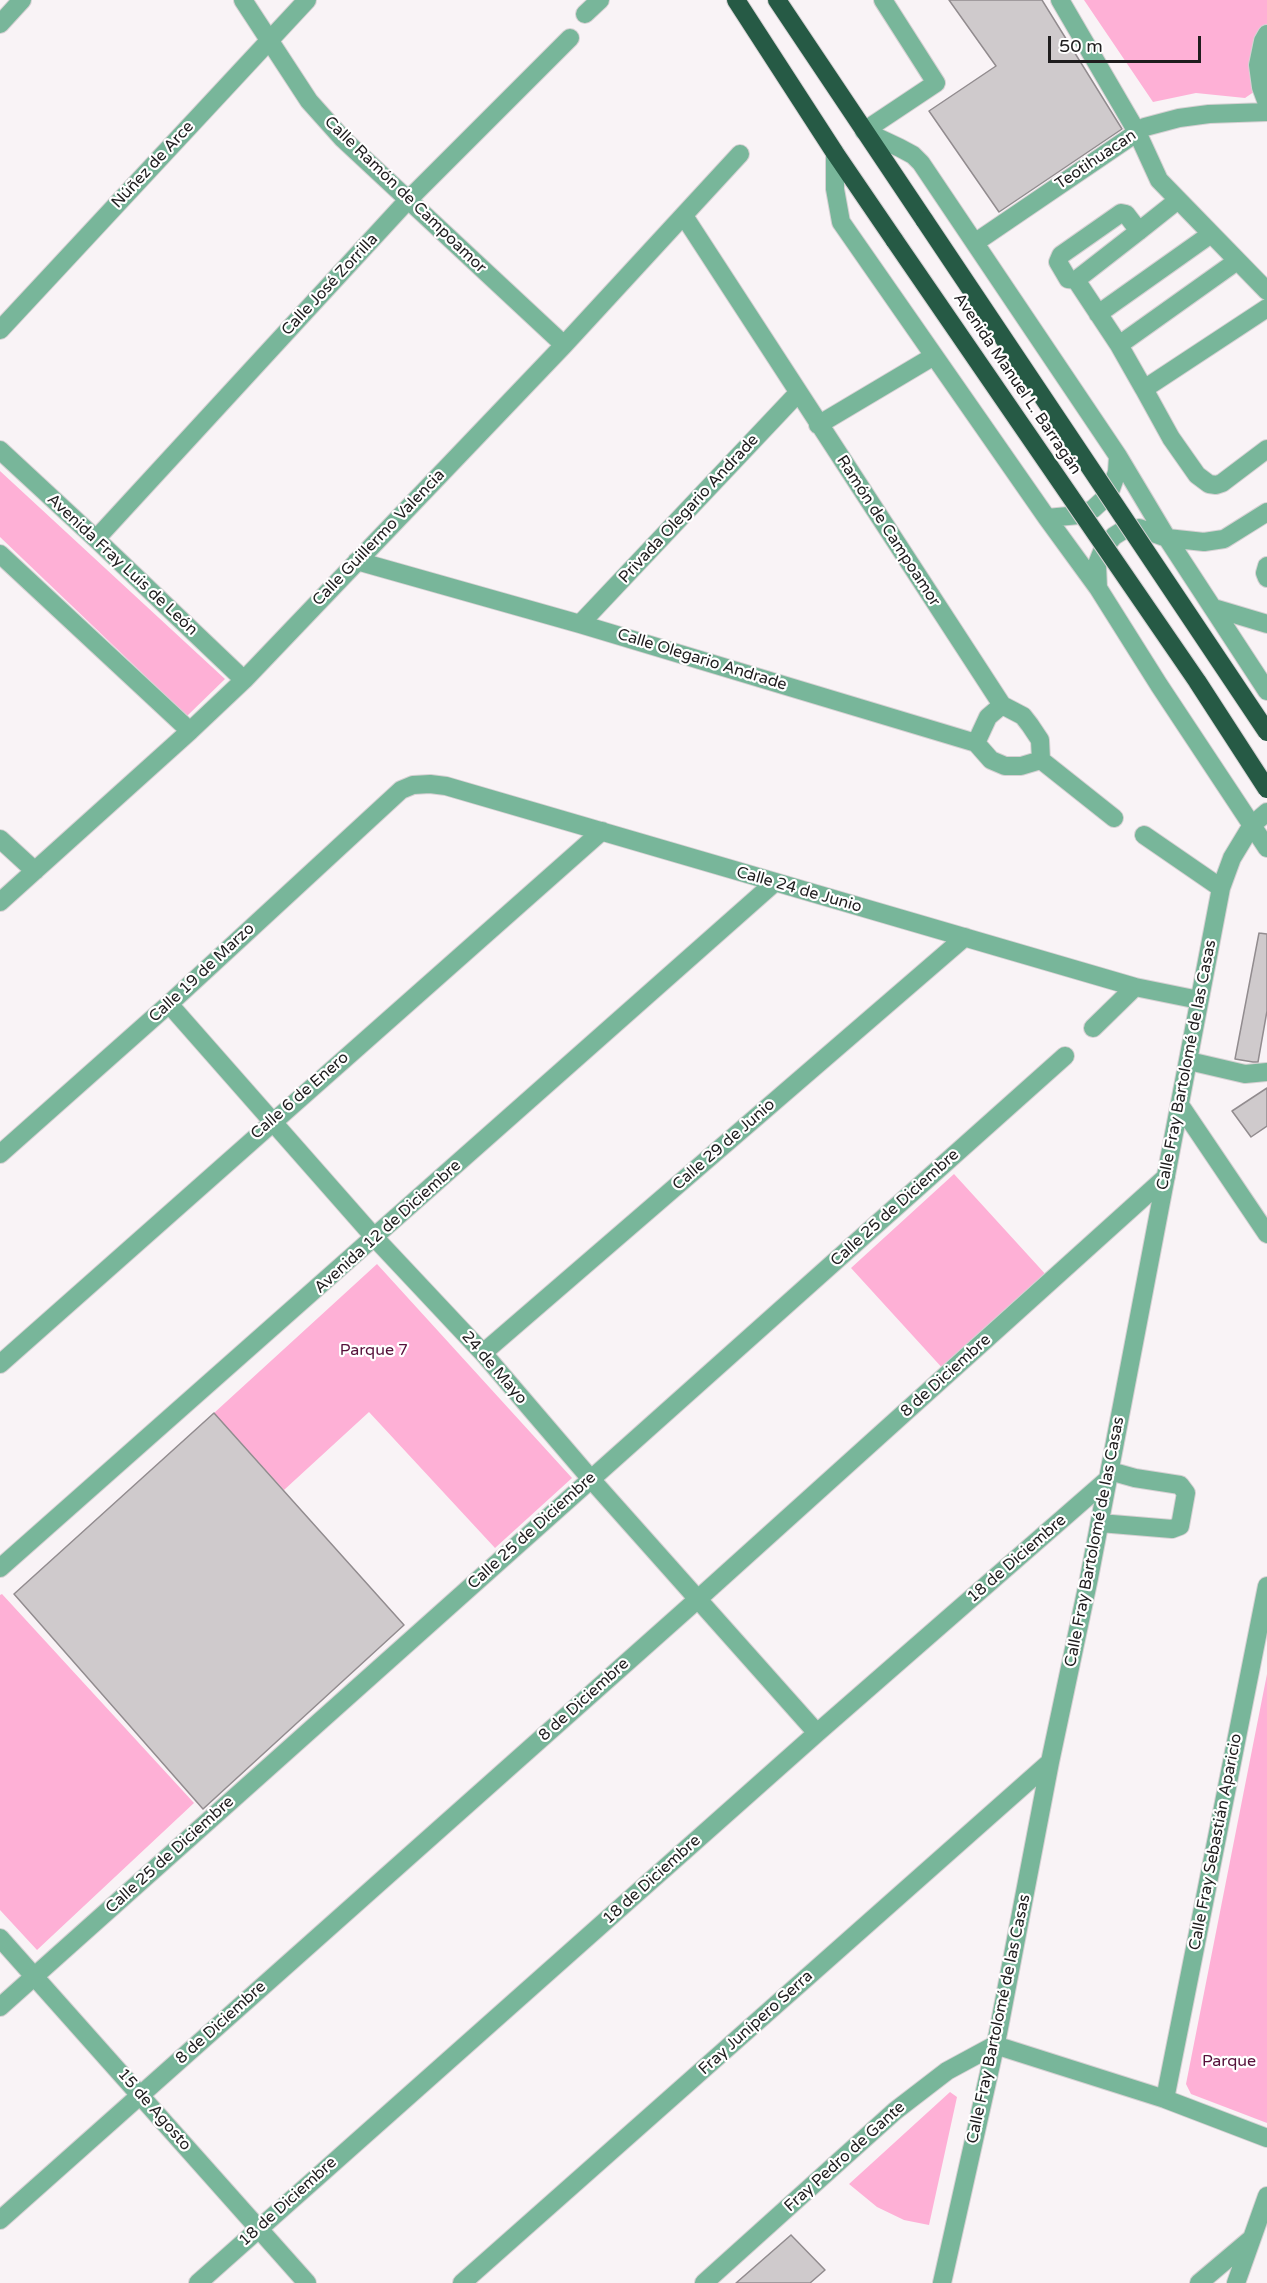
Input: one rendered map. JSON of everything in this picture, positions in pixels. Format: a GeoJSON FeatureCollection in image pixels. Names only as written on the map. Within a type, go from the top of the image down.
{"type":"FeatureCollection","features":[{"type":"Feature","properties":{"kind":"highway","name":"Avenida Manuel L. Barragán"},"geometry":{"type":"LineString","coordinates":[[736,0],[835,153],[1190,671],[1267,789]]}},
{"type":"Feature","properties":{"kind":"highway","name":"Avenida Manuel L. Barragán"},"geometry":{"type":"LineString","coordinates":[[777,0],[1267,732]]}},
{"type":"Feature","properties":{"kind":"street"},"geometry":{"type":"LineString","coordinates":[[0,24],[22,0]]}},
{"type":"Feature","properties":{"kind":"street","name":"Calle Ramón de Campoamor"},"geometry":{"type":"LineString","coordinates":[[243,0],[309,101],[343,139],[564,345]]}},
{"type":"Feature","properties":{"kind":"street","name":"Núñez de Arce"},"geometry":{"type":"LineString","coordinates":[[0,330],[307,0]]}},
{"type":"Feature","properties":{"kind":"street"},"geometry":{"type":"LineString","coordinates":[[864,131],[936,83],[883,0]]}},
{"type":"Feature","properties":{"kind":"street"},"geometry":{"type":"LineString","coordinates":[[1060,0],[1137,132],[1159,180],[1267,291]]}},
{"type":"Feature","properties":{"kind":"street"},"geometry":{"type":"LineString","coordinates":[[1267,34],[1263,41],[1258,65],[1261,87],[1267,103]]}},
{"type":"Feature","properties":{"kind":"street","name":"Calle José Zorrilla"},"geometry":{"type":"LineString","coordinates":[[96,538],[407,201],[570,38]]}},
{"type":"Feature","properties":{"kind":"street","name":"Teotihuacan"},"geometry":{"type":"LineString","coordinates":[[976,242],[1137,132],[1179,118],[1209,114],[1267,112]]}},
{"type":"Feature","properties":{"kind":"street"},"geometry":{"type":"LineString","coordinates":[[864,131],[913,155],[921,163],[1118,456],[1167,538],[1267,691]]}},
{"type":"Feature","properties":{"kind":"street"},"geometry":{"type":"LineString","coordinates":[[835,153],[835,189],[841,222],[1098,588],[1267,848]]}},
{"type":"Feature","properties":{"kind":"street","name":"Calle Guillermo Valencia"},"geometry":{"type":"LineString","coordinates":[[0,903],[244,680],[564,345],[740,154]]}},
{"type":"Feature","properties":{"kind":"street"},"geometry":{"type":"LineString","coordinates":[[1139,231],[1126,214],[1121,213],[1060,255],[1058,262],[1068,279],[1076,280],[1139,231],[1178,200]]}},
{"type":"Feature","properties":{"kind":"street","name":"Ramón de Campoamor"},"geometry":{"type":"LineString","coordinates":[[684,216],[1002,705],[1023,716],[1030,724],[1040,740],[1041,760]]}},
{"type":"Feature","properties":{"kind":"street"},"geometry":{"type":"LineString","coordinates":[[1098,314],[1211,234]]}},
{"type":"Feature","properties":{"kind":"street"},"geometry":{"type":"LineString","coordinates":[[1119,345],[1237,261]]}},
{"type":"Feature","properties":{"kind":"street"},"geometry":{"type":"LineString","coordinates":[[1076,280],[1119,345],[1171,438],[1197,475],[1209,484],[1222,483],[1267,449]]}},
{"type":"Feature","properties":{"kind":"street"},"geometry":{"type":"LineString","coordinates":[[1144,389],[1267,308]]}},
{"type":"Feature","properties":{"kind":"street"},"geometry":{"type":"LineString","coordinates":[[818,425],[934,356]]}},
{"type":"Feature","properties":{"kind":"street","name":"Privada Olegario Andrade"},"geometry":{"type":"LineString","coordinates":[[580,624],[798,393]]}},
{"type":"Feature","properties":{"kind":"street","name":"Avenida Fray Luis de León"},"geometry":{"type":"LineString","coordinates":[[0,450],[96,538],[244,680]]}},
{"type":"Feature","properties":{"kind":"street"},"geometry":{"type":"LineString","coordinates":[[1047,518],[1079,516],[1093,509],[1111,489],[1117,472],[1118,456]]}},
{"type":"Feature","properties":{"kind":"street"},"geometry":{"type":"LineString","coordinates":[[1098,588],[1097,564],[1103,549],[1114,536],[1122,531],[1139,528],[1167,538],[1204,543],[1224,539],[1267,512]]}},
{"type":"Feature","properties":{"kind":"street"},"geometry":{"type":"LineString","coordinates":[[0,554],[190,731]]}},
{"type":"Feature","properties":{"kind":"street","name":"Calle Olegario Andrade"},"geometry":{"type":"LineString","coordinates":[[357,561],[580,624],[976,743],[991,760],[1005,766],[1021,766],[1041,760]]}},
{"type":"Feature","properties":{"kind":"street"},"geometry":{"type":"LineString","coordinates":[[1267,566],[1265,573],[1267,578]]}},
{"type":"Feature","properties":{"kind":"street"},"geometry":{"type":"LineString","coordinates":[[1214,608],[1267,624]]}},
{"type":"Feature","properties":{"kind":"street"},"geometry":{"type":"LineString","coordinates":[[976,743],[988,717],[1002,705]]}},
{"type":"Feature","properties":{"kind":"street"},"geometry":{"type":"LineString","coordinates":[[1041,760],[1114,818]]}},
{"type":"Feature","properties":{"kind":"street","name":"Calle 24 de Junio"},"geometry":{"type":"LineString","coordinates":[[400,790],[413,785],[446,786],[1135,987],[1199,1000]]}},
{"type":"Feature","properties":{"kind":"street","name":"Calle 19 de Marzo"},"geometry":{"type":"LineString","coordinates":[[0,1154],[169,1004],[400,790]]}},
{"type":"Feature","properties":{"kind":"street","name":"Calle Fray Bartolomé de las Casas"},"geometry":{"type":"LineString","coordinates":[[942,2283],[995,2045],[1050,1762],[1100,1523],[1221,888],[1233,858],[1252,825],[1267,812]]}},
{"type":"Feature","properties":{"kind":"street","name":"Calle 6 de Enero"},"geometry":{"type":"LineString","coordinates":[[0,1364],[602,831]]}},
{"type":"Feature","properties":{"kind":"street"},"geometry":{"type":"LineString","coordinates":[[1144,836],[1221,888]]}},
{"type":"Feature","properties":{"kind":"street"},"geometry":{"type":"LineString","coordinates":[[0,839],[35,871]]}},
{"type":"Feature","properties":{"kind":"street","name":"Avenida 12 de Diciembre"},"geometry":{"type":"LineString","coordinates":[[0,1568],[774,883]]}},
{"type":"Feature","properties":{"kind":"street","name":"Calle 29 de Junio"},"geometry":{"type":"LineString","coordinates":[[483,1353],[965,937]]}},
{"type":"Feature","properties":{"kind":"street"},"geometry":{"type":"LineString","coordinates":[[1093,1028],[1135,987]]}},
{"type":"Feature","properties":{"kind":"street","name":"24 de Mayo"},"geometry":{"type":"LineString","coordinates":[[169,1004],[375,1238],[483,1353],[590,1478],[817,1733]]}},
{"type":"Feature","properties":{"kind":"street","name":"Calle 25 de Diciembre"},"geometry":{"type":"LineString","coordinates":[[0,2007],[1065,1056]]}},
{"type":"Feature","properties":{"kind":"street"},"geometry":{"type":"LineString","coordinates":[[1189,1060],[1239,1073],[1267,1072]]}},
{"type":"Feature","properties":{"kind":"street"},"geometry":{"type":"LineString","coordinates":[[1180,1105],[1267,1234]]}},
{"type":"Feature","properties":{"kind":"street","name":"8 de Diciembre"},"geometry":{"type":"LineString","coordinates":[[0,2220],[698,1599],[1166,1178]]}},
{"type":"Feature","properties":{"kind":"street"},"geometry":{"type":"LineString","coordinates":[[1100,1523],[1172,1528],[1180,1526],[1186,1492],[1180,1485],[1109,1475]]}},
{"type":"Feature","properties":{"kind":"street","name":"18 de Diciembre"},"geometry":{"type":"LineString","coordinates":[[198,2283],[1109,1475]]}},
{"type":"Feature","properties":{"kind":"street","name":"Calle Fray Sebastián Aparicio"},"geometry":{"type":"LineString","coordinates":[[1165,2099],[1267,1586]]}},
{"type":"Feature","properties":{"kind":"street","name":"Fray Junípero Serra"},"geometry":{"type":"LineString","coordinates":[[462,2283],[1050,1762]]}},
{"type":"Feature","properties":{"kind":"street","name":"15 de Agosto"},"geometry":{"type":"LineString","coordinates":[[0,1938],[307,2283]]}},
{"type":"Feature","properties":{"kind":"street"},"geometry":{"type":"LineString","coordinates":[[995,2045],[1165,2099],[1267,2138]]}},
{"type":"Feature","properties":{"kind":"street","name":"Fray Pedro de Gante"},"geometry":{"type":"LineString","coordinates":[[704,2283],[895,2111],[947,2071],[995,2045]]}},
{"type":"Feature","properties":{"kind":"street"},"geometry":{"type":"LineString","coordinates":[[1236,2283],[1267,2196]]}},
{"type":"Feature","properties":{"kind":"street"},"geometry":{"type":"LineString","coordinates":[[1199,2283],[1252,2238]]}},
{"type":"Feature","properties":{"kind":"green space"},"geometry":{"type":"Polygon","coordinates":[[[1084,0],[1267,0],[1267,51],[1261,87],[1245,98],[1196,93],[1153,102],[1084,0]]]}},
{"type":"Feature","properties":{"kind":"green space"},"geometry":{"type":"Polygon","coordinates":[[[0,471],[225,679],[187,716],[0,537],[0,471]]]}},
{"type":"Feature","properties":{"kind":"green space"},"geometry":{"type":"Polygon","coordinates":[[[954,1174],[1048,1277],[945,1371],[851,1268],[954,1174]]]}},
{"type":"Feature","properties":{"kind":"green space","name":"Parque 7"},"geometry":{"type":"Polygon","coordinates":[[[377,1264],[572,1478],[495,1548],[369,1412],[284,1490],[214,1413],[377,1264]]]}},
{"type":"Feature","properties":{"kind":"green space"},"geometry":{"type":"Polygon","coordinates":[[[2,1594],[194,1803],[37,1950],[0,1910],[0,1595],[2,1594]]]}},
{"type":"Feature","properties":{"kind":"green space","name":"Parque"},"geometry":{"type":"Polygon","coordinates":[[[1267,1674],[1267,2123],[1191,2094],[1186,2084],[1267,1674]]]}},
{"type":"Feature","properties":{"kind":"green space"},"geometry":{"type":"Polygon","coordinates":[[[950,2092],[957,2097],[929,2225],[904,2220],[877,2207],[849,2184],[950,2092]]]}},
{"type":"Feature","properties":{"kind":"building"},"geometry":{"type":"Polygon","coordinates":[[[949,0],[1042,0],[1122,129],[999,212],[929,111],[996,66],[949,0]]]}},
{"type":"Feature","properties":{"kind":"building"},"geometry":{"type":"Polygon","coordinates":[[[1259,933],[1267,934],[1267,1011],[1258,1062],[1253,1062],[1235,1059],[1259,933]]]}},
{"type":"Feature","properties":{"kind":"building"},"geometry":{"type":"Polygon","coordinates":[[[1267,1088],[1267,1126],[1251,1137],[1232,1111],[1267,1088]]]}},
{"type":"Feature","properties":{"kind":"building"},"geometry":{"type":"Polygon","coordinates":[[[214,1413],[404,1625],[203,1809],[14,1594],[214,1413]]]}},
{"type":"Feature","properties":{"kind":"building"},"geometry":{"type":"Polygon","coordinates":[[[791,2235],[825,2270],[810,2283],[736,2283],[791,2235]]]}}]}
